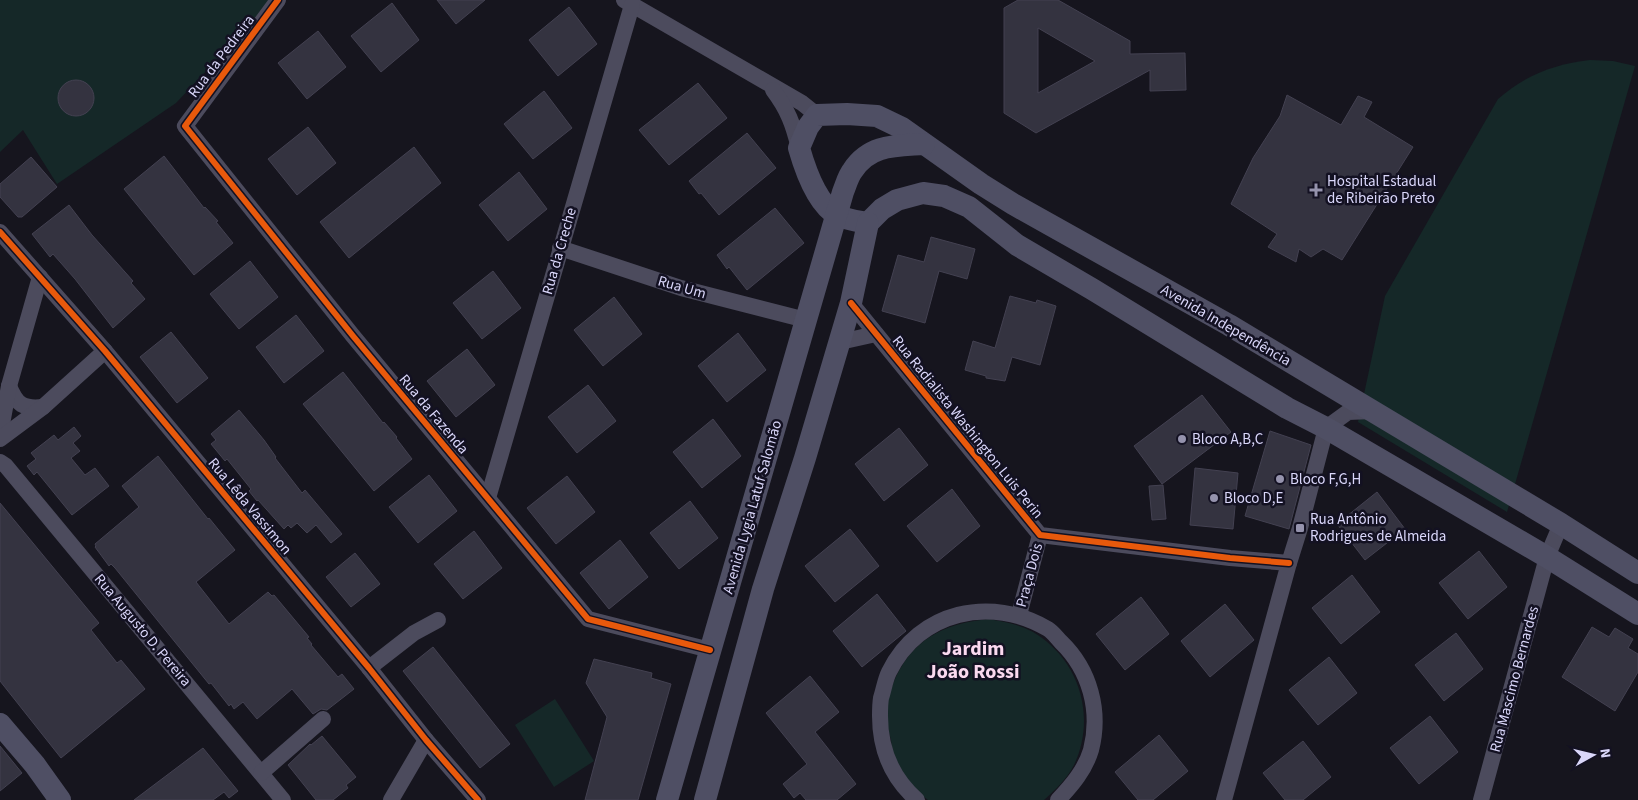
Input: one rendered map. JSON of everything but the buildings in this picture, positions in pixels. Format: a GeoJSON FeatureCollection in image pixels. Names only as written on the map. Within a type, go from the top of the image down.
{"type":"FeatureCollection","features":[{"type":"Feature","properties":{"kind":"main road","name":"Avenida Independência"},"geometry":{"type":"LineString","coordinates":[[817,115],[877,116],[902,128],[981,184],[1013,204],[1229,326],[1561,524],[1638,573]]}},
{"type":"Feature","properties":{"kind":"main road"},"geometry":{"type":"LineString","coordinates":[[817,115],[808,127],[799,148],[807,173],[822,199],[836,214],[851,220],[868,223]]}},
{"type":"Feature","properties":{"kind":"main road"},"geometry":{"type":"LineString","coordinates":[[836,214],[852,171],[865,155],[886,146],[924,144]]}},
{"type":"Feature","properties":{"kind":"main road"},"geometry":{"type":"LineString","coordinates":[[705,800],[763,589],[840,342],[851,303],[868,223],[882,209],[897,200],[923,193],[944,196],[969,207],[1016,245],[1287,408],[1326,428],[1547,557],[1638,614]]}},
{"type":"Feature","properties":{"kind":"main road","name":"Avenida Lygia Latuf Salomão"},"geometry":{"type":"LineString","coordinates":[[667,800],[743,542],[836,214]]}},
{"type":"Feature","properties":{"kind":"main road"},"geometry":{"type":"LineString","coordinates":[[710,650],[723,661],[743,667]]}},
{"type":"Feature","properties":{"kind":"main road"},"geometry":{"type":"LineString","coordinates":[[0,724],[35,765],[60,800]]}},
{"type":"Feature","properties":{"kind":"street","name":"Rua da Pedreira"},"geometry":{"type":"LineString","coordinates":[[184,126],[278,0]]}},
{"type":"Feature","properties":{"kind":"street"},"geometry":{"type":"LineString","coordinates":[[628,2],[802,103],[817,115]]}},
{"type":"Feature","properties":{"kind":"street","name":"Rua da Creche"},"geometry":{"type":"LineString","coordinates":[[488,498],[628,2]]}},
{"type":"Feature","properties":{"kind":"street"},"geometry":{"type":"LineString","coordinates":[[770,86],[786,107],[794,124],[799,148]]}},
{"type":"Feature","properties":{"kind":"street","name":"Rua da Fazenda"},"geometry":{"type":"LineString","coordinates":[[184,126],[354,336],[588,619],[710,650]]}},
{"type":"Feature","properties":{"kind":"street","name":"Rua Lêda Vassimon"},"geometry":{"type":"LineString","coordinates":[[0,232],[105,351],[369,668],[426,740],[478,800]]}},
{"type":"Feature","properties":{"kind":"street","name":"Rua Um"},"geometry":{"type":"LineString","coordinates":[[560,248],[681,288],[806,320]]}},
{"type":"Feature","properties":{"kind":"street"},"geometry":{"type":"LineString","coordinates":[[0,437],[9,386],[40,277]]}},
{"type":"Feature","properties":{"kind":"street","name":"Rua Radialista Washington Luis Perin"},"geometry":{"type":"LineString","coordinates":[[851,303],[1040,535],[1230,558],[1289,563]]}},
{"type":"Feature","properties":{"kind":"street","name":"Rua Radialista Washington Luis Perin"},"geometry":{"type":"LineString","coordinates":[[840,342],[876,334]]}},
{"type":"Feature","properties":{"kind":"street"},"geometry":{"type":"LineString","coordinates":[[0,437],[44,407],[105,351]]}},
{"type":"Feature","properties":{"kind":"street"},"geometry":{"type":"LineString","coordinates":[[9,386],[20,404],[29,408],[44,407]]}},
{"type":"Feature","properties":{"kind":"street"},"geometry":{"type":"LineString","coordinates":[[1224,800],[1326,428],[1348,412],[1372,412]]}},
{"type":"Feature","properties":{"kind":"street","name":"Rua Augusto D. Pereira"},"geometry":{"type":"LineString","coordinates":[[0,462],[12,473],[283,800]]}},
{"type":"Feature","properties":{"kind":"street","name":"Rua Mascimo Bernardes"},"geometry":{"type":"LineString","coordinates":[[1481,800],[1547,557],[1561,524]]}},
{"type":"Feature","properties":{"kind":"street","name":"Praça Dois"},"geometry":{"type":"LineString","coordinates":[[1019,615],[1040,535]]}},
{"type":"Feature","properties":{"kind":"street"},"geometry":{"type":"LineString","coordinates":[[917,800],[905,790],[888,763],[880,734],[880,702],[889,673],[906,647],[930,626],[958,614],[988,610],[1019,615],[1049,630],[1073,654],[1089,684],[1095,717],[1091,750],[1076,781],[1058,800]]}},
{"type":"Feature","properties":{"kind":"street"},"geometry":{"type":"LineString","coordinates":[[369,668],[414,633],[438,620]]}},
{"type":"Feature","properties":{"kind":"street"},"geometry":{"type":"LineString","coordinates":[[261,773],[323,719]]}},
{"type":"Feature","properties":{"kind":"street"},"geometry":{"type":"LineString","coordinates":[[391,800],[426,740]]}},
{"type":"Feature","properties":{"kind":"green space"},"geometry":{"type":"Polygon","coordinates":[[[0,0],[273,0],[176,103],[57,184],[23,130],[0,152],[0,0]]]}},
{"type":"Feature","properties":{"kind":"green space"},"geometry":{"type":"Polygon","coordinates":[[[1590,60],[1613,61],[1635,66],[1507,512],[1358,422],[1385,296],[1498,99],[1519,83],[1541,72],[1565,64],[1590,60]]]}},
{"type":"Feature","properties":{"kind":"green space"},"geometry":{"type":"Polygon","coordinates":[[[989,619],[1028,629],[1049,643],[1062,657],[1072,673],[1079,690],[1084,727],[1081,746],[1068,775],[1044,800],[928,800],[908,782],[894,759],[886,717],[890,692],[900,669],[909,656],[930,636],[957,625],[989,619]]]}},
{"type":"Feature","properties":{"kind":"green space"},"geometry":{"type":"Polygon","coordinates":[[[555,699],[594,761],[554,787],[515,725],[555,699]]]}},
{"type":"Feature","properties":{"kind":"cycle path"},"geometry":{"type":"LineString","coordinates":[[278,0],[185,126],[353,336],[588,619],[710,650]]}},
{"type":"Feature","properties":{"kind":"cycle path"},"geometry":{"type":"LineString","coordinates":[[0,232],[105,351],[369,668],[426,740],[478,800]]}},
{"type":"Feature","properties":{"kind":"cycle path"},"geometry":{"type":"LineString","coordinates":[[851,303],[1040,535],[1230,558],[1289,563]]}},
{"type":"Feature","properties":{"kind":"place","name":"Hospital Estadual de Ribeirão Preto"},"geometry":{"type":"Point","coordinates":[1316,190]}},
{"type":"Feature","properties":{"kind":"place","name":"Bloco A,B,C"},"geometry":{"type":"Point","coordinates":[1182,439]}},
{"type":"Feature","properties":{"kind":"place","name":"Bloco F,G,H"},"geometry":{"type":"Point","coordinates":[1280,479]}},
{"type":"Feature","properties":{"kind":"place","name":"Bloco D,E"},"geometry":{"type":"Point","coordinates":[1214,498]}},
{"type":"Feature","properties":{"kind":"place","name":"Rua Antônio Rodrigues de Almeida"},"geometry":{"type":"Point","coordinates":[1300,528]}},
{"type":"Feature","properties":{"kind":"district","name":"Jardim João Rossi"},"geometry":{"type":"Point","coordinates":[973,660]}}]}
